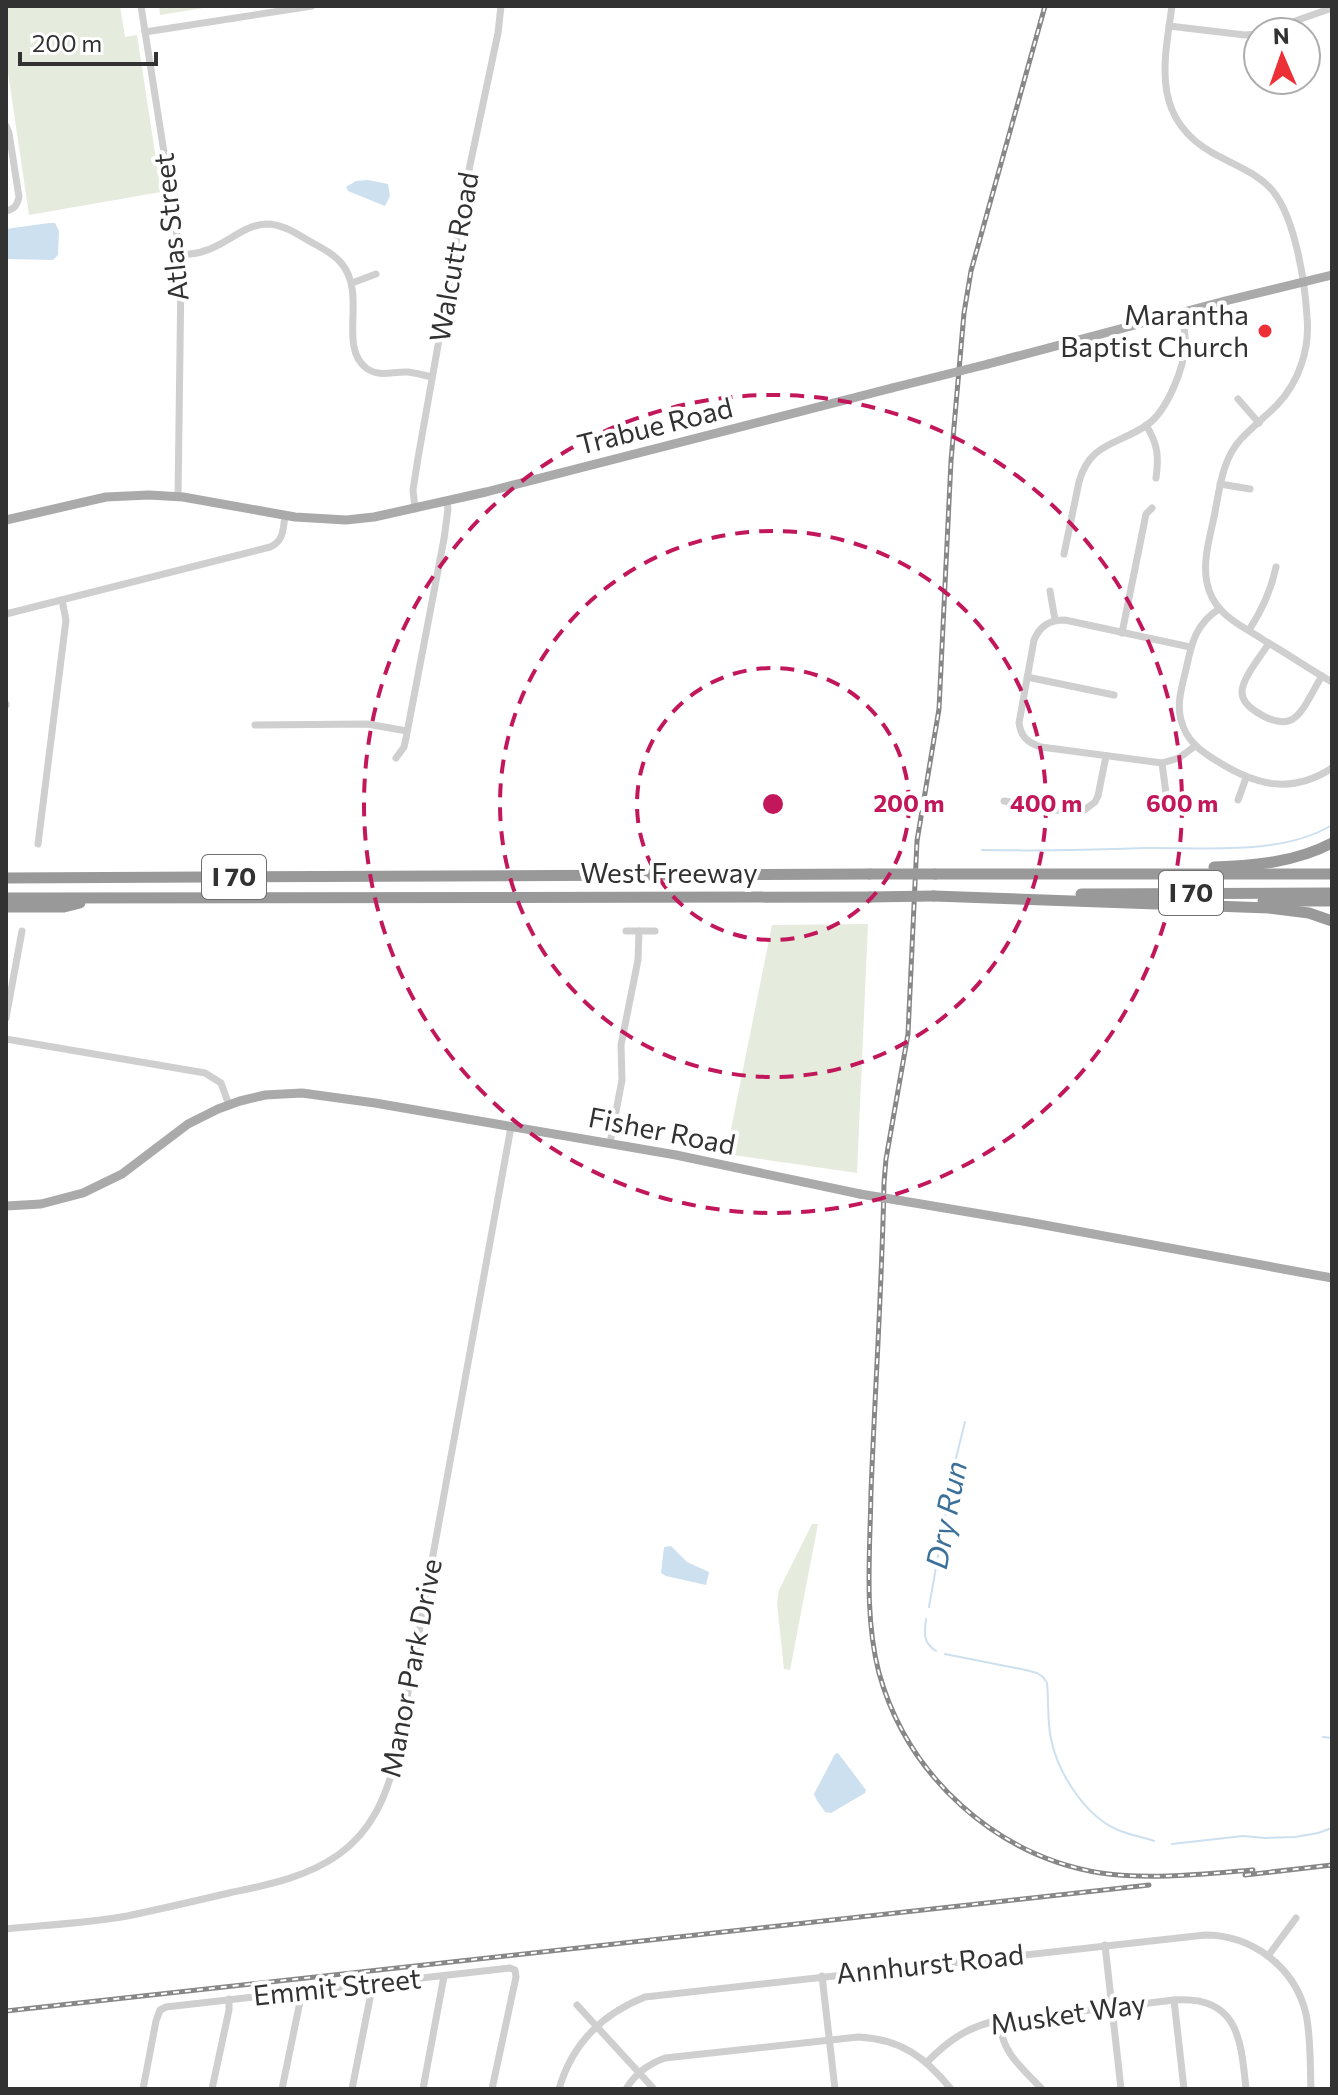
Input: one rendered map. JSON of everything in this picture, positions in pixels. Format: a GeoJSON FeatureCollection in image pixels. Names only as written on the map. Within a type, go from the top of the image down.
{"type":"FeatureCollection","features":[{"type":"Feature","properties":{"kind":"highway"},"geometry":{"type":"LineString","coordinates":[[1050,874],[1081,869],[1253,865],[1304,855],[1332,843]]}},
{"type":"Feature","properties":{"kind":"highway","name":"West Freeway"},"geometry":{"type":"LineString","coordinates":[[6,875],[499,872],[545,875],[1332,874]]}},
{"type":"Feature","properties":{"kind":"highway","name":"West Freeway"},"geometry":{"type":"LineString","coordinates":[[6,898],[1332,893]]}},
{"type":"Feature","properties":{"kind":"highway"},"geometry":{"type":"LineString","coordinates":[[934,896],[1280,909],[1309,913],[1332,921]]}},
{"type":"Feature","properties":{"kind":"highway"},"geometry":{"type":"LineString","coordinates":[[6,907],[64,907],[104,899]]}},
{"type":"Feature","properties":{"kind":"highway"},"geometry":{"type":"LineString","coordinates":[[1135,902],[1332,901]]}},
{"type":"Feature","properties":{"kind":"main road","name":"Trabue Road"},"geometry":{"type":"LineString","coordinates":[[6,520],[106,497],[149,495],[320,520],[374,517],[447,502],[1332,275]]}},
{"type":"Feature","properties":{"kind":"main road","name":"Fisher Road"},"geometry":{"type":"LineString","coordinates":[[6,1206],[48,1203],[90,1191],[131,1168],[188,1124],[229,1105],[265,1095],[313,1093],[610,1143],[860,1194],[1332,1278]]}},
{"type":"Feature","properties":{"kind":"street","name":"Atlas Street"},"geometry":{"type":"LineString","coordinates":[[141,6],[180,255],[178,497]]}},
{"type":"Feature","properties":{"kind":"street"},"geometry":{"type":"LineString","coordinates":[[145,32],[312,6]]}},
{"type":"Feature","properties":{"kind":"street","name":"Walcutt Road"},"geometry":{"type":"LineString","coordinates":[[415,509],[413,490],[432,377],[501,6]]}},
{"type":"Feature","properties":{"kind":"street"},"geometry":{"type":"LineString","coordinates":[[1172,6],[1164,82],[1173,112],[1198,143],[1252,174],[1273,192],[1281,204],[1289,223],[1302,281],[1308,330],[1302,364],[1296,378],[1284,397],[1240,440],[1226,464],[1205,570],[1207,584],[1219,609],[1332,682]]}},
{"type":"Feature","properties":{"kind":"street"},"geometry":{"type":"LineString","coordinates":[[1309,16],[1332,8]]}},
{"type":"Feature","properties":{"kind":"street"},"geometry":{"type":"LineString","coordinates":[[1169,26],[1242,35]]}},
{"type":"Feature","properties":{"kind":"street"},"geometry":{"type":"LineString","coordinates":[[6,126],[19,197],[13,209],[6,211]]}},
{"type":"Feature","properties":{"kind":"street"},"geometry":{"type":"LineString","coordinates":[[180,255],[206,251],[255,225],[288,228],[340,261],[352,283],[354,345],[362,364],[370,371],[381,374],[407,372],[432,377]]}},
{"type":"Feature","properties":{"kind":"street"},"geometry":{"type":"LineString","coordinates":[[352,283],[376,274]]}},
{"type":"Feature","properties":{"kind":"street"},"geometry":{"type":"LineString","coordinates":[[1064,554],[1079,482],[1089,459],[1100,448],[1146,425],[1164,407],[1181,363],[1185,343],[1181,313]]}},
{"type":"Feature","properties":{"kind":"street"},"geometry":{"type":"LineString","coordinates":[[1238,399],[1259,423]]}},
{"type":"Feature","properties":{"kind":"street"},"geometry":{"type":"LineString","coordinates":[[1146,425],[1158,447],[1156,478]]}},
{"type":"Feature","properties":{"kind":"street"},"geometry":{"type":"LineString","coordinates":[[1220,484],[1250,489]]}},
{"type":"Feature","properties":{"kind":"street"},"geometry":{"type":"LineString","coordinates":[[396,758],[404,747],[444,539],[447,502]]}},
{"type":"Feature","properties":{"kind":"street"},"geometry":{"type":"LineString","coordinates":[[1122,633],[1146,514],[1152,508]]}},
{"type":"Feature","properties":{"kind":"street"},"geometry":{"type":"LineString","coordinates":[[6,614],[270,547],[281,537],[285,516]]}},
{"type":"Feature","properties":{"kind":"street"},"geometry":{"type":"LineString","coordinates":[[1249,630],[1262,610],[1276,567]]}},
{"type":"Feature","properties":{"kind":"street"},"geometry":{"type":"LineString","coordinates":[[1050,591],[1055,620]]}},
{"type":"Feature","properties":{"kind":"street"},"geometry":{"type":"LineString","coordinates":[[38,844],[66,620],[62,600]]}},
{"type":"Feature","properties":{"kind":"street"},"geometry":{"type":"LineString","coordinates":[[1219,609],[1201,624],[1190,647],[1181,693],[1180,713],[1184,729],[1195,746],[1246,778],[1270,784],[1296,784],[1332,768]]}},
{"type":"Feature","properties":{"kind":"street"},"geometry":{"type":"LineString","coordinates":[[1190,647],[1055,620],[1038,631],[1034,640],[1019,723],[1028,742],[1041,747],[1106,756],[1162,763],[1179,758],[1195,746]]}},
{"type":"Feature","properties":{"kind":"street"},"geometry":{"type":"LineString","coordinates":[[1269,643],[1242,691],[1250,708],[1262,716],[1277,723],[1292,720],[1299,714],[1322,676]]}},
{"type":"Feature","properties":{"kind":"street"},"geometry":{"type":"LineString","coordinates":[[1027,677],[1114,695]]}},
{"type":"Feature","properties":{"kind":"street"},"geometry":{"type":"LineString","coordinates":[[255,725],[367,724],[407,731]]}},
{"type":"Feature","properties":{"kind":"street"},"geometry":{"type":"LineString","coordinates":[[1004,801],[1068,812],[1083,811],[1098,796],[1106,756]]}},
{"type":"Feature","properties":{"kind":"street"},"geometry":{"type":"LineString","coordinates":[[1162,763],[1167,801]]}},
{"type":"Feature","properties":{"kind":"street"},"geometry":{"type":"LineString","coordinates":[[1238,800],[1246,778]]}},
{"type":"Feature","properties":{"kind":"street"},"geometry":{"type":"LineString","coordinates":[[6,1018],[22,931]]}},
{"type":"Feature","properties":{"kind":"street"},"geometry":{"type":"LineString","coordinates":[[626,931],[655,931]]}},
{"type":"Feature","properties":{"kind":"street"},"geometry":{"type":"LineString","coordinates":[[610,1143],[622,1080],[621,1045],[638,960],[639,931]]}},
{"type":"Feature","properties":{"kind":"street"},"geometry":{"type":"LineString","coordinates":[[6,968],[15,969]]}},
{"type":"Feature","properties":{"kind":"street"},"geometry":{"type":"LineString","coordinates":[[6,1039],[205,1073],[221,1083],[229,1105]]}},
{"type":"Feature","properties":{"kind":"street","name":"Manor Park Drive"},"geometry":{"type":"LineString","coordinates":[[6,1929],[126,1916],[289,1879],[337,1855],[357,1837],[377,1810],[396,1758],[511,1127]]}},
{"type":"Feature","properties":{"kind":"street"},"geometry":{"type":"LineString","coordinates":[[1296,1918],[1268,1956],[1288,1977],[1302,2003],[1307,2024],[1311,2089]]}},
{"type":"Feature","properties":{"kind":"street","name":"Annhurst Road"},"geometry":{"type":"LineString","coordinates":[[559,2089],[574,2052],[596,2026],[624,2006],[653,1995],[1196,1935],[1213,1935],[1247,1943],[1268,1956]]}},
{"type":"Feature","properties":{"kind":"street"},"geometry":{"type":"LineString","coordinates":[[1105,1945],[1121,2089]]}},
{"type":"Feature","properties":{"kind":"street","name":"Emmit Street"},"geometry":{"type":"LineString","coordinates":[[143,2089],[156,2021],[160,2010],[172,2005],[507,1968],[515,1970],[516,1977],[492,2089]]}},
{"type":"Feature","properties":{"kind":"street"},"geometry":{"type":"LineString","coordinates":[[423,2089],[444,1976]]}},
{"type":"Feature","properties":{"kind":"street"},"geometry":{"type":"LineString","coordinates":[[822,1976],[835,2089]]}},
{"type":"Feature","properties":{"kind":"street"},"geometry":{"type":"LineString","coordinates":[[352,2089],[373,1983]]}},
{"type":"Feature","properties":{"kind":"street"},"geometry":{"type":"LineString","coordinates":[[282,2089],[302,1992]]}},
{"type":"Feature","properties":{"kind":"street"},"geometry":{"type":"LineString","coordinates":[[212,2089],[229,1999]]}},
{"type":"Feature","properties":{"kind":"street"},"geometry":{"type":"LineString","coordinates":[[1174,2000],[1184,2089]]}},
{"type":"Feature","properties":{"kind":"street","name":"Musket Way"},"geometry":{"type":"LineString","coordinates":[[927,2062],[964,2031],[999,2020],[1174,2000],[1203,2001],[1227,2017],[1240,2039],[1246,2089]]}},
{"type":"Feature","properties":{"kind":"street"},"geometry":{"type":"LineString","coordinates":[[577,2005],[654,2089]]}},
{"type":"Feature","properties":{"kind":"street"},"geometry":{"type":"LineString","coordinates":[[999,2020],[1006,2049],[1042,2089]]}},
{"type":"Feature","properties":{"kind":"street"},"geometry":{"type":"LineString","coordinates":[[626,2089],[652,2063],[669,2057],[858,2037],[890,2041],[915,2053],[951,2089]]}},
{"type":"Feature","properties":{"kind":"shaded area"},"geometry":{"type":"Polygon","coordinates":[[[6,6],[120,6],[125,37],[137,35],[161,192],[29,215],[6,59],[6,6]]]}},
{"type":"Feature","properties":{"kind":"shaded area"},"geometry":{"type":"Polygon","coordinates":[[[159,6],[216,6],[160,15],[159,6]]]}},
{"type":"Feature","properties":{"kind":"shaded area"},"geometry":{"type":"Polygon","coordinates":[[[868,924],[857,1173],[726,1154],[772,925],[868,924]]]}},
{"type":"Feature","properties":{"kind":"shaded area"},"geometry":{"type":"Polygon","coordinates":[[[812,1524],[818,1524],[790,1670],[784,1669],[777,1604],[779,1590],[812,1524]]]}},
{"type":"Feature","properties":{"kind":"water"},"geometry":{"type":"Polygon","coordinates":[[[356,181],[388,184],[390,196],[385,206],[348,191],[346,187],[356,181]]]}},
{"type":"Feature","properties":{"kind":"water"},"geometry":{"type":"Polygon","coordinates":[[[55,223],[59,231],[58,255],[53,260],[6,259],[6,229],[55,223]]]}},
{"type":"Feature","properties":{"kind":"water"},"geometry":{"type":"Polygon","coordinates":[[[671,1546],[687,1562],[709,1572],[706,1585],[661,1573],[664,1547],[671,1546]]]}},
{"type":"Feature","properties":{"kind":"water"},"geometry":{"type":"Polygon","coordinates":[[[838,1753],[866,1790],[831,1813],[825,1812],[814,1794],[838,1753]]]}},
{"type":"Feature","properties":{"kind":"waterway"},"geometry":{"type":"LineString","coordinates":[[982,850],[1242,848],[1290,842],[1332,825]]}},
{"type":"Feature","properties":{"kind":"waterway","name":"Dry Run"},"geometry":{"type":"LineString","coordinates":[[929,1607],[965,1422]]}},
{"type":"Feature","properties":{"kind":"waterway","name":"Dry Run"},"geometry":{"type":"LineString","coordinates":[[926,1619],[925,1637],[936,1651]]}},
{"type":"Feature","properties":{"kind":"waterway","name":"Dry Run"},"geometry":{"type":"LineString","coordinates":[[945,1654],[1026,1670],[1043,1677],[1047,1683],[1051,1739],[1060,1766],[1075,1792],[1106,1823],[1122,1832],[1154,1841]]}},
{"type":"Feature","properties":{"kind":"waterway","name":"Dry Run"},"geometry":{"type":"LineString","coordinates":[[1323,1737],[1332,1738]]}},
{"type":"Feature","properties":{"kind":"waterway","name":"Dry Run"},"geometry":{"type":"LineString","coordinates":[[1172,1844],[1243,1836],[1295,1837],[1332,1828]]}},
{"type":"Feature","properties":{"kind":"railway"},"geometry":{"type":"LineString","coordinates":[[1045,6],[971,271],[964,313],[951,461],[939,709],[917,841],[908,1034],[884,1183],[871,1492],[871,1629],[879,1673],[893,1711],[911,1746],[934,1778],[992,1830],[1026,1849],[1063,1864],[1101,1873],[1158,1876],[1253,1870]]}},
{"type":"Feature","properties":{"kind":"railway"},"geometry":{"type":"LineString","coordinates":[[1245,1875],[1332,1865]]}},
{"type":"Feature","properties":{"kind":"railway"},"geometry":{"type":"LineString","coordinates":[[6,2011],[1149,1885]]}},
{"type":"Feature","properties":{"kind":"place","name":"Marantha Baptist Church"},"geometry":{"type":"Point","coordinates":[1265,331]}}]}
